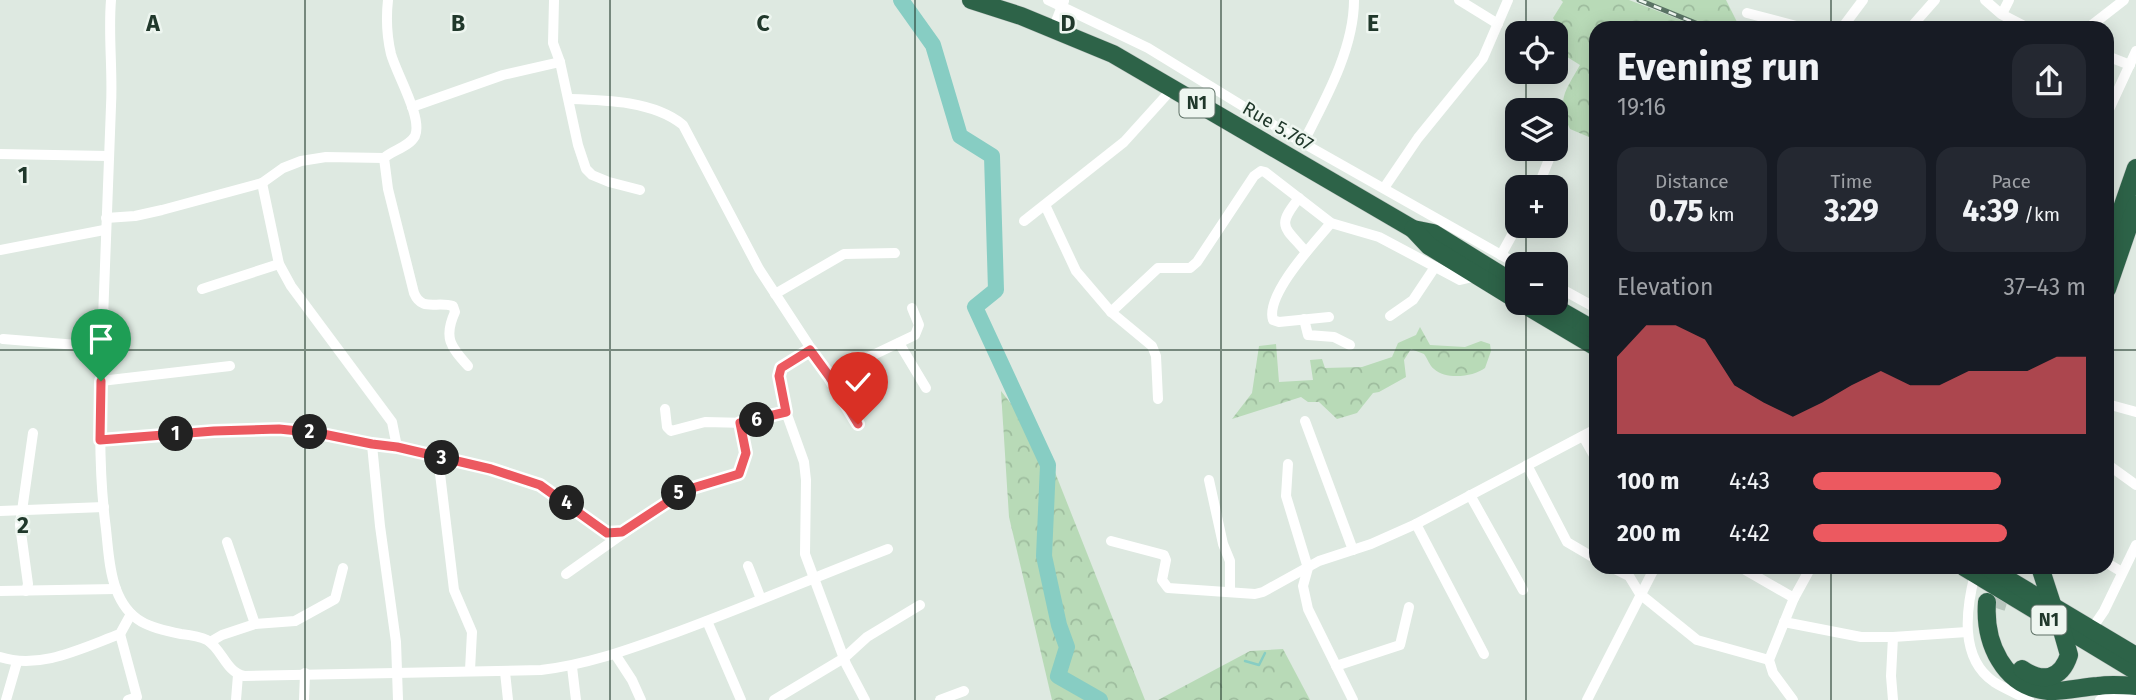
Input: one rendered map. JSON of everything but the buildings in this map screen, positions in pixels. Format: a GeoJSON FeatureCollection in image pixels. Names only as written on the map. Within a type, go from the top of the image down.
{"type":"FeatureCollection","features":[{"type":"Feature","properties":{"kind":"highway","name":"Rue 5.767"},"geometry":{"type":"LineString","coordinates":[[971,0],[1113,54],[1413,229],[1433,233],[1505,278]]}},
{"type":"Feature","properties":{"kind":"highway"},"geometry":{"type":"LineString","coordinates":[[2114,231],[2136,169]]}},
{"type":"Feature","properties":{"kind":"highway"},"geometry":{"type":"LineString","coordinates":[[2114,269],[2136,205]]}},
{"type":"Feature","properties":{"kind":"highway","name":"N1"},"geometry":{"type":"LineString","coordinates":[[1413,229],[1429,246],[1505,293]]}},
{"type":"Feature","properties":{"kind":"highway"},"geometry":{"type":"LineString","coordinates":[[1543,315],[1589,342]]}},
{"type":"Feature","properties":{"kind":"highway"},"geometry":{"type":"LineString","coordinates":[[1568,315],[1589,327]]}},
{"type":"Feature","properties":{"kind":"highway","name":"N1"},"geometry":{"type":"LineString","coordinates":[[1983,574],[2136,671]]}},
{"type":"Feature","properties":{"kind":"highway","name":"N1"},"geometry":{"type":"LineString","coordinates":[[1985,574],[2053,607],[2136,656]]}},
{"type":"Feature","properties":{"kind":"highway"},"geometry":{"type":"LineString","coordinates":[[2042,574],[2053,607]]}},
{"type":"Feature","properties":{"kind":"highway"},"geometry":{"type":"LineString","coordinates":[[2061,626],[2069,655],[2066,663],[2055,675],[2039,677],[2025,671],[2012,660],[1999,633],[1992,605],[1986,620],[1992,648],[2002,665],[2014,677],[2031,687],[2060,691],[2103,685],[2136,685]]}},
{"type":"Feature","properties":{"kind":"street"},"geometry":{"type":"LineString","coordinates":[[111,0],[113,54],[104,230],[100,440],[104,507],[116,589],[131,614],[142,624],[202,637],[210,642],[238,675],[236,700]]}},
{"type":"Feature","properties":{"kind":"street"},"geometry":{"type":"LineString","coordinates":[[106,218],[135,216],[162,210],[262,183],[283,168],[301,161],[326,157],[384,158],[390,152],[408,144],[416,129],[412,107],[392,57],[388,37],[388,0]]}},
{"type":"Feature","properties":{"kind":"street"},"geometry":{"type":"LineString","coordinates":[[554,0],[553,43],[561,62],[578,145],[586,169],[592,175],[609,182],[640,190]]}},
{"type":"Feature","properties":{"kind":"street"},"geometry":{"type":"LineString","coordinates":[[1048,0],[1063,3],[1148,48],[1303,143],[1505,257]]}},
{"type":"Feature","properties":{"kind":"street"},"geometry":{"type":"LineString","coordinates":[[1303,143],[1333,80],[1348,40],[1354,0]]}},
{"type":"Feature","properties":{"kind":"street"},"geometry":{"type":"LineString","coordinates":[[1459,0],[1498,24]]}},
{"type":"Feature","properties":{"kind":"street"},"geometry":{"type":"LineString","coordinates":[[1384,188],[1434,118],[1483,58],[1508,0]]}},
{"type":"Feature","properties":{"kind":"street"},"geometry":{"type":"LineString","coordinates":[[1847,21],[1863,0]]}},
{"type":"Feature","properties":{"kind":"street"},"geometry":{"type":"LineString","coordinates":[[1916,21],[1935,0]]}},
{"type":"Feature","properties":{"kind":"street"},"geometry":{"type":"LineString","coordinates":[[1985,0],[2016,21]]}},
{"type":"Feature","properties":{"kind":"street"},"geometry":{"type":"LineString","coordinates":[[2003,14],[2009,0]]}},
{"type":"Feature","properties":{"kind":"street"},"geometry":{"type":"LineString","coordinates":[[2097,21],[2124,0]]}},
{"type":"Feature","properties":{"kind":"street"},"geometry":{"type":"LineString","coordinates":[[1053,29],[1063,3]]}},
{"type":"Feature","properties":{"kind":"street"},"geometry":{"type":"LineString","coordinates":[[1747,13],[1777,21]]}},
{"type":"Feature","properties":{"kind":"street"},"geometry":{"type":"LineString","coordinates":[[2114,99],[2136,51]]}},
{"type":"Feature","properties":{"kind":"street"},"geometry":{"type":"LineString","coordinates":[[2114,59],[2130,65]]}},
{"type":"Feature","properties":{"kind":"street"},"geometry":{"type":"LineString","coordinates":[[412,107],[503,75],[561,62]]}},
{"type":"Feature","properties":{"kind":"street"},"geometry":{"type":"LineString","coordinates":[[1024,220],[1124,142],[1172,89]]}},
{"type":"Feature","properties":{"kind":"street"},"geometry":{"type":"LineString","coordinates":[[569,99],[601,100],[643,107],[672,117],[683,125],[748,250],[858,424]]}},
{"type":"Feature","properties":{"kind":"street"},"geometry":{"type":"LineString","coordinates":[[0,154],[108,156]]}},
{"type":"Feature","properties":{"kind":"street"},"geometry":{"type":"LineString","coordinates":[[384,158],[388,189],[417,301],[423,305],[453,306],[455,312],[449,326],[450,346],[468,366]]}},
{"type":"Feature","properties":{"kind":"street"},"geometry":{"type":"LineString","coordinates":[[1111,312],[1158,268],[1190,268],[1197,262],[1257,172],[1265,172],[1331,223],[1379,237],[1460,280],[1477,276]]}},
{"type":"Feature","properties":{"kind":"street"},"geometry":{"type":"LineString","coordinates":[[262,183],[279,264],[291,286],[392,422],[397,447]]}},
{"type":"Feature","properties":{"kind":"street"},"geometry":{"type":"LineString","coordinates":[[1299,198],[1284,222],[1285,228],[1306,252]]}},
{"type":"Feature","properties":{"kind":"street"},"geometry":{"type":"LineString","coordinates":[[1045,205],[1076,271],[1111,312],[1152,346],[1156,356],[1158,399]]}},
{"type":"Feature","properties":{"kind":"street"},"geometry":{"type":"LineString","coordinates":[[1329,317],[1276,322],[1271,312],[1286,278],[1331,223]]}},
{"type":"Feature","properties":{"kind":"street"},"geometry":{"type":"LineString","coordinates":[[0,250],[104,230]]}},
{"type":"Feature","properties":{"kind":"street"},"geometry":{"type":"LineString","coordinates":[[1501,255],[1510,238]]}},
{"type":"Feature","properties":{"kind":"street"},"geometry":{"type":"LineString","coordinates":[[775,294],[844,254],[895,253]]}},
{"type":"Feature","properties":{"kind":"street"},"geometry":{"type":"LineString","coordinates":[[202,289],[279,264]]}},
{"type":"Feature","properties":{"kind":"street"},"geometry":{"type":"LineString","coordinates":[[1390,316],[1413,300],[1435,267]]}},
{"type":"Feature","properties":{"kind":"street"},"geometry":{"type":"LineString","coordinates":[[1568,293],[1589,304]]}},
{"type":"Feature","properties":{"kind":"street"},"geometry":{"type":"LineString","coordinates":[[829,376],[918,332],[919,325],[912,308]]}},
{"type":"Feature","properties":{"kind":"street"},"geometry":{"type":"LineString","coordinates":[[1304,319],[1308,335],[1334,337],[1350,345]]}},
{"type":"Feature","properties":{"kind":"street"},"geometry":{"type":"LineString","coordinates":[[3,340],[102,347]]}},
{"type":"Feature","properties":{"kind":"street"},"geometry":{"type":"LineString","coordinates":[[899,343],[926,388]]}},
{"type":"Feature","properties":{"kind":"street"},"geometry":{"type":"LineString","coordinates":[[810,350],[781,368],[779,376],[786,412],[804,462],[804,545],[844,658],[865,700]]}},
{"type":"Feature","properties":{"kind":"street"},"geometry":{"type":"LineString","coordinates":[[101,381],[230,366]]}},
{"type":"Feature","properties":{"kind":"street"},"geometry":{"type":"LineString","coordinates":[[2114,406],[2136,412]]}},
{"type":"Feature","properties":{"kind":"street"},"geometry":{"type":"LineString","coordinates":[[665,409],[667,427],[671,431],[705,422],[740,423],[786,412]]}},
{"type":"Feature","properties":{"kind":"street"},"geometry":{"type":"LineString","coordinates":[[1305,421],[1353,550]]}},
{"type":"Feature","properties":{"kind":"street"},"geometry":{"type":"LineString","coordinates":[[566,574],[622,532],[686,490],[739,474],[746,453],[740,423]]}},
{"type":"Feature","properties":{"kind":"street"},"geometry":{"type":"LineString","coordinates":[[100,440],[269,429],[318,433],[397,447],[491,469],[540,485],[607,533],[622,532]]}},
{"type":"Feature","properties":{"kind":"street"},"geometry":{"type":"LineString","coordinates":[[26,591],[28,584],[20,533],[33,433]]}},
{"type":"Feature","properties":{"kind":"street"},"geometry":{"type":"LineString","coordinates":[[1111,541],[1164,555],[1166,560],[1162,580],[1168,589],[1255,594],[1319,561],[1416,524],[1589,433]]}},
{"type":"Feature","properties":{"kind":"street"},"geometry":{"type":"LineString","coordinates":[[1583,436],[1589,447]]}},
{"type":"Feature","properties":{"kind":"street"},"geometry":{"type":"LineString","coordinates":[[372,444],[396,642],[398,700]]}},
{"type":"Feature","properties":{"kind":"street"},"geometry":{"type":"LineString","coordinates":[[438,457],[450,571],[454,590],[472,632],[470,670]]}},
{"type":"Feature","properties":{"kind":"street"},"geometry":{"type":"LineString","coordinates":[[1287,464],[1286,496],[1308,568],[1303,586],[1308,609],[1353,700]]}},
{"type":"Feature","properties":{"kind":"street"},"geometry":{"type":"LineString","coordinates":[[1527,466],[1567,542],[1589,555]]}},
{"type":"Feature","properties":{"kind":"street"},"geometry":{"type":"LineString","coordinates":[[2114,469],[2136,485]]}},
{"type":"Feature","properties":{"kind":"street"},"geometry":{"type":"LineString","coordinates":[[1209,480],[1223,544],[1230,561],[1230,591]]}},
{"type":"Feature","properties":{"kind":"street"},"geometry":{"type":"LineString","coordinates":[[1470,495],[1522,590]]}},
{"type":"Feature","properties":{"kind":"street"},"geometry":{"type":"LineString","coordinates":[[0,511],[104,507]]}},
{"type":"Feature","properties":{"kind":"street"},"geometry":{"type":"LineString","coordinates":[[1416,524],[1485,654]]}},
{"type":"Feature","properties":{"kind":"street"},"geometry":{"type":"LineString","coordinates":[[228,542],[255,624]]}},
{"type":"Feature","properties":{"kind":"street"},"geometry":{"type":"LineString","coordinates":[[2091,630],[2104,611],[2136,545]]}},
{"type":"Feature","properties":{"kind":"street"},"geometry":{"type":"LineString","coordinates":[[238,675],[396,674],[470,670],[505,672],[572,667],[707,621],[888,549]]}},
{"type":"Feature","properties":{"kind":"street"},"geometry":{"type":"LineString","coordinates":[[748,566],[761,599]]}},
{"type":"Feature","properties":{"kind":"street"},"geometry":{"type":"LineString","coordinates":[[2114,567],[2122,572]]}},
{"type":"Feature","properties":{"kind":"street"},"geometry":{"type":"LineString","coordinates":[[210,642],[255,624],[295,621],[331,602],[337,593],[343,568]]}},
{"type":"Feature","properties":{"kind":"street"},"geometry":{"type":"LineString","coordinates":[[1625,574],[1640,594],[1697,640],[1769,660]]}},
{"type":"Feature","properties":{"kind":"street"},"geometry":{"type":"LineString","coordinates":[[1587,700],[1652,574]]}},
{"type":"Feature","properties":{"kind":"street"},"geometry":{"type":"LineString","coordinates":[[1752,574],[1794,598]]}},
{"type":"Feature","properties":{"kind":"street"},"geometry":{"type":"LineString","coordinates":[[1789,699],[1773,673],[1769,660],[1794,598],[1807,574]]}},
{"type":"Feature","properties":{"kind":"street"},"geometry":{"type":"LineString","coordinates":[[1974,574],[1966,615],[1967,632],[1977,660],[1995,683],[2029,700]]}},
{"type":"Feature","properties":{"kind":"street"},"geometry":{"type":"LineString","coordinates":[[0,591],[116,589]]}},
{"type":"Feature","properties":{"kind":"street"},"geometry":{"type":"LineString","coordinates":[[774,700],[844,658],[867,637],[920,605]]}},
{"type":"Feature","properties":{"kind":"street"},"geometry":{"type":"LineString","coordinates":[[1336,666],[1400,645],[1409,607]]}},
{"type":"Feature","properties":{"kind":"street"},"geometry":{"type":"LineString","coordinates":[[131,614],[120,634],[135,699]]}},
{"type":"Feature","properties":{"kind":"street"},"geometry":{"type":"LineString","coordinates":[[707,621],[741,700]]}},
{"type":"Feature","properties":{"kind":"street"},"geometry":{"type":"LineString","coordinates":[[1784,622],[1861,637],[1967,632]]}},
{"type":"Feature","properties":{"kind":"street"},"geometry":{"type":"LineString","coordinates":[[0,657],[17,662],[48,659],[120,634]]}},
{"type":"Feature","properties":{"kind":"street"},"geometry":{"type":"LineString","coordinates":[[1893,700],[1891,676],[1894,637]]}},
{"type":"Feature","properties":{"kind":"street"},"geometry":{"type":"LineString","coordinates":[[615,654],[641,700]]}},
{"type":"Feature","properties":{"kind":"street"},"geometry":{"type":"LineString","coordinates":[[6,700],[17,662]]}},
{"type":"Feature","properties":{"kind":"street"},"geometry":{"type":"LineString","coordinates":[[572,667],[576,700]]}},
{"type":"Feature","properties":{"kind":"street"},"geometry":{"type":"LineString","coordinates":[[505,672],[508,700]]}},
{"type":"Feature","properties":{"kind":"street"},"geometry":{"type":"LineString","coordinates":[[304,700],[305,673]]}},
{"type":"Feature","properties":{"kind":"street"},"geometry":{"type":"LineString","coordinates":[[940,700],[964,691]]}},
{"type":"Feature","properties":{"kind":"street"},"geometry":{"type":"LineString","coordinates":[[2100,700],[2122,696],[2136,699]]}},
{"type":"Feature","properties":{"kind":"green space"},"geometry":{"type":"Polygon","coordinates":[[[1561,0],[1629,0],[1684,21],[1589,21],[1589,137],[1570,129],[1568,124],[1568,98],[1564,96],[1580,65],[1568,58],[1568,21],[1555,21],[1553,18],[1563,2],[1561,0]]]}},
{"type":"Feature","properties":{"kind":"green space"},"geometry":{"type":"Polygon","coordinates":[[[1639,0],[1726,0],[1736,21],[1691,21],[1639,0]]]}},
{"type":"Feature","properties":{"kind":"green space"},"geometry":{"type":"Polygon","coordinates":[[[1420,327],[1430,345],[1465,347],[1481,341],[1490,344],[1491,351],[1485,368],[1467,375],[1445,375],[1432,367],[1424,354],[1411,349],[1404,360],[1406,377],[1373,393],[1357,413],[1337,419],[1319,402],[1308,402],[1301,397],[1232,419],[1252,393],[1259,346],[1276,344],[1279,382],[1313,380],[1310,360],[1322,359],[1325,368],[1362,367],[1392,357],[1398,343],[1416,335],[1420,327]]]}},
{"type":"Feature","properties":{"kind":"green space"},"geometry":{"type":"Polygon","coordinates":[[[1001,391],[1045,447],[1145,700],[1052,700],[1009,517],[1001,391]]]}},
{"type":"Feature","properties":{"kind":"green space"},"geometry":{"type":"Polygon","coordinates":[[[1283,649],[1310,700],[1158,700],[1250,651],[1283,649]]]}},
{"type":"Feature","properties":{"kind":"waterway"},"geometry":{"type":"LineString","coordinates":[[901,0],[933,45],[960,136],[992,156],[996,290],[975,307],[1048,465],[1044,556],[1059,625],[1067,647],[1058,676],[1100,700]]}},
{"type":"Feature","properties":{"kind":"waterway"},"geometry":{"type":"LineString","coordinates":[[1245,661],[1259,665],[1265,653]]}},
{"type":"Feature","properties":{"kind":"tunnel"},"geometry":{"type":"LineString","coordinates":[[1996,608],[2007,574]]}},
{"type":"Feature","properties":{"kind":"railway"},"geometry":{"type":"LineString","coordinates":[[1639,0],[1691,21]]}},
{"type":"Feature","properties":{"kind":"route"},"geometry":{"type":"LineString","coordinates":[[101,381],[100,440],[279,429],[397,447],[491,469],[540,485],[552,491],[607,533],[614,534],[622,532],[686,490],[739,474],[746,453],[740,423],[786,412],[779,372],[781,368],[810,350],[858,424]]}}]}
